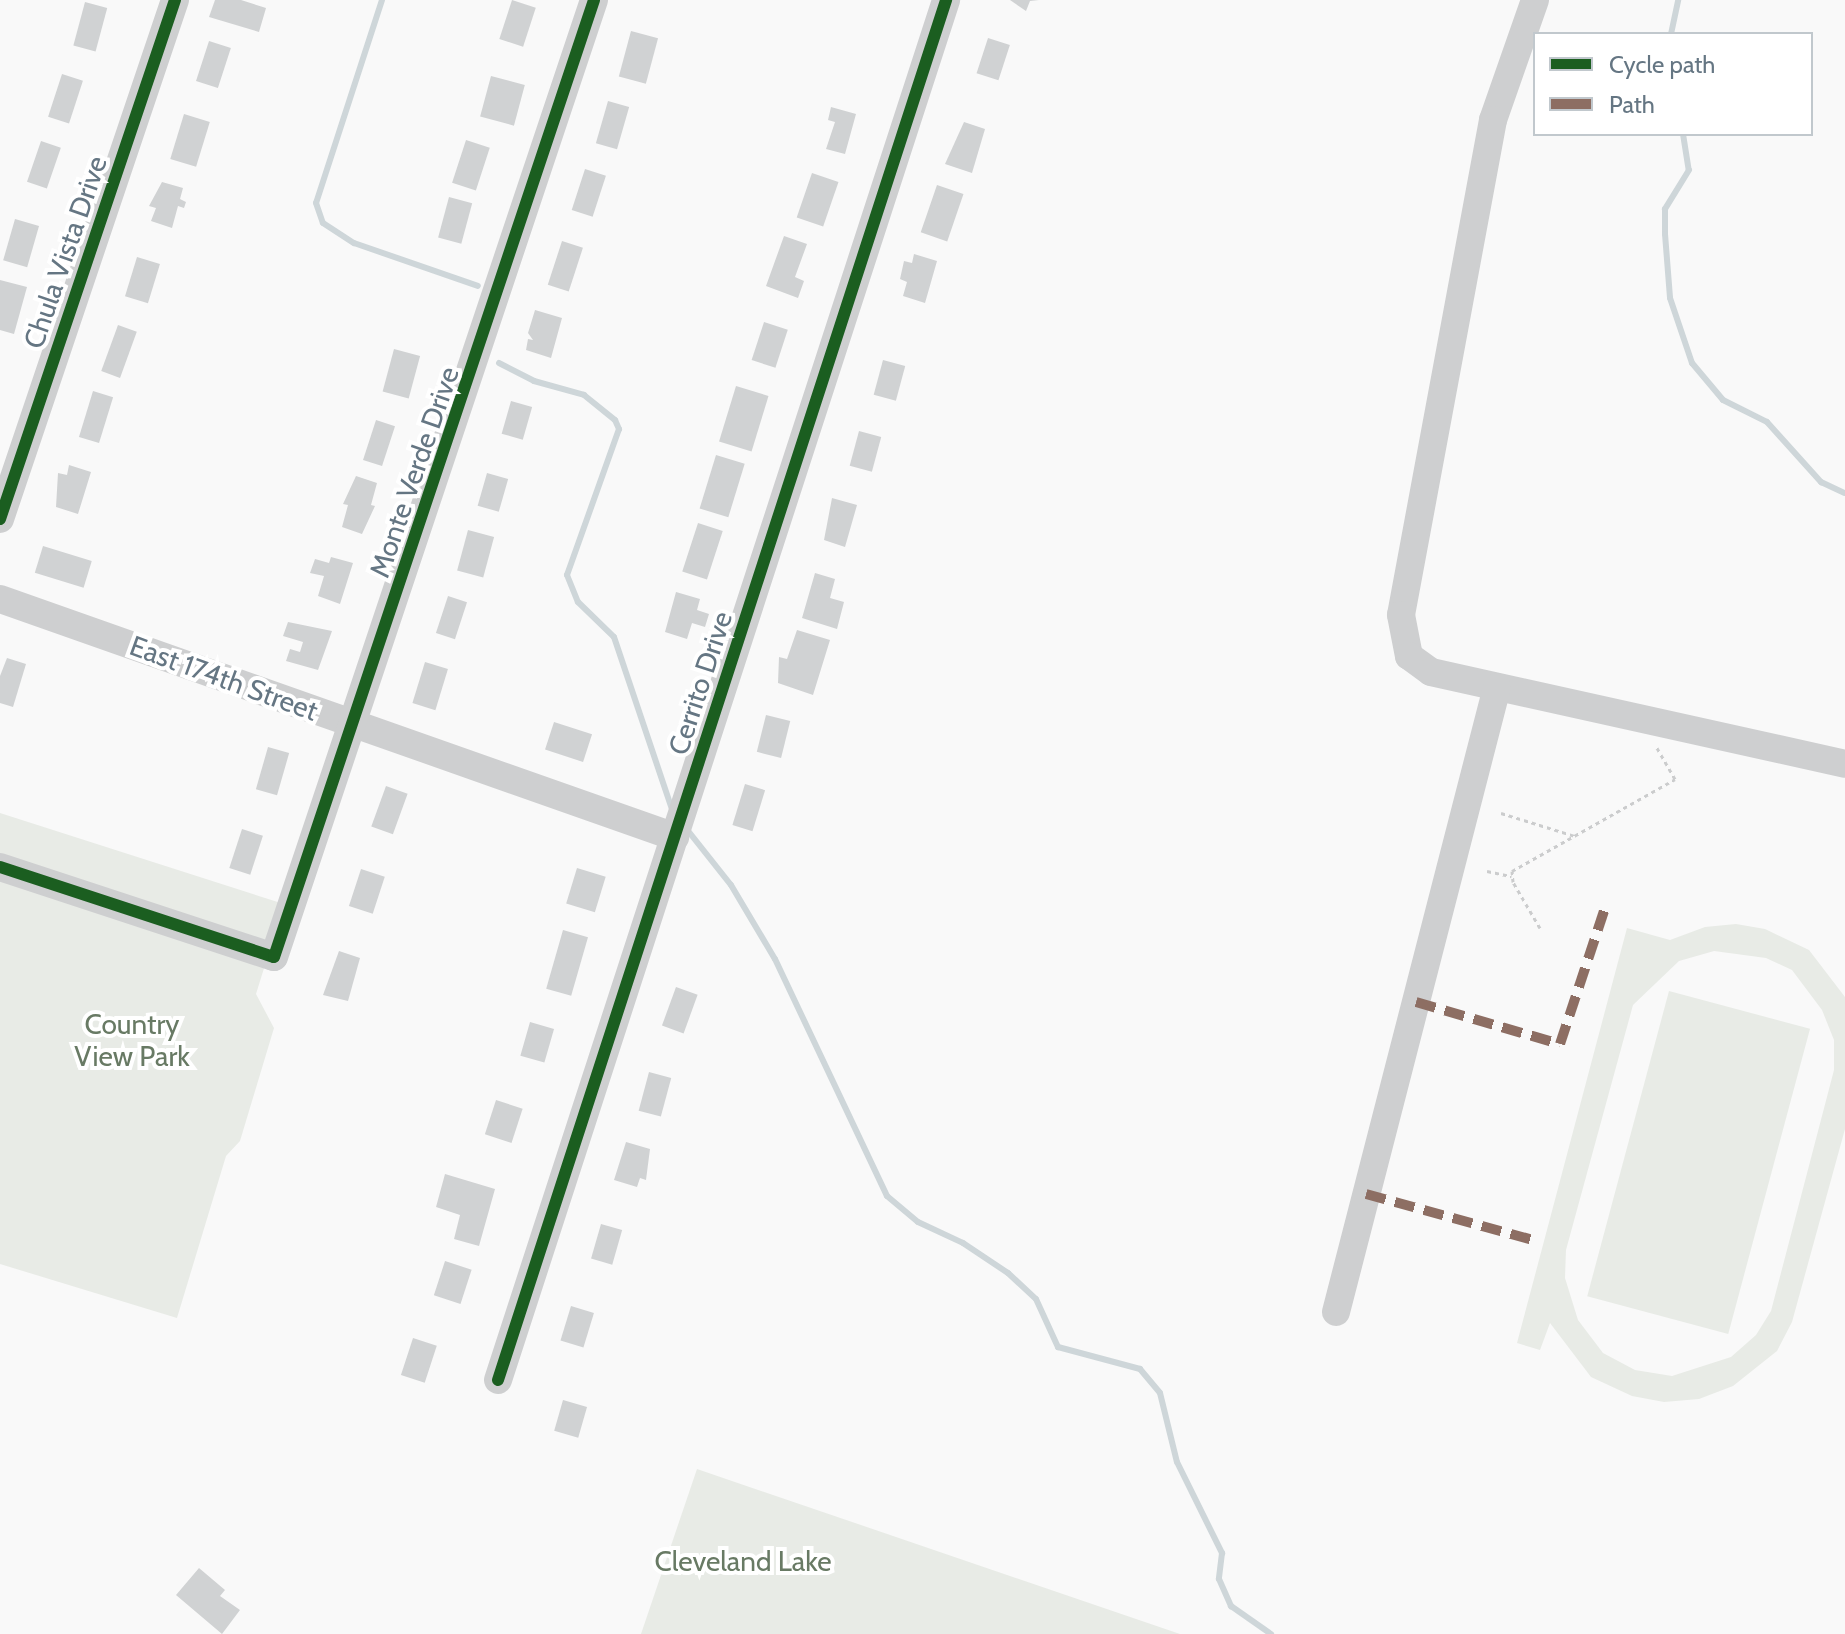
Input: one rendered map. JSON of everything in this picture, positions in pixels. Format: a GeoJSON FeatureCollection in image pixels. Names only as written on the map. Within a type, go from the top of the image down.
{"type":"FeatureCollection","features":[{"type":"Feature","properties":{"kind":"street","name":"Chula Vista Drive"},"geometry":{"type":"LineString","coordinates":[[0,519],[175,0]]}},
{"type":"Feature","properties":{"kind":"street","name":"Monte Verde Drive"},"geometry":{"type":"LineString","coordinates":[[0,867],[274,957],[594,0]]}},
{"type":"Feature","properties":{"kind":"street","name":"Cerrito Drive"},"geometry":{"type":"LineString","coordinates":[[498,1380],[946,0]]}},
{"type":"Feature","properties":{"kind":"street"},"geometry":{"type":"LineString","coordinates":[[1535,0],[1493,120],[1401,615],[1409,656],[1431,672],[1845,764]]}},
{"type":"Feature","properties":{"kind":"street","name":"East 174th Street"},"geometry":{"type":"LineString","coordinates":[[0,599],[675,837]]}},
{"type":"Feature","properties":{"kind":"street"},"geometry":{"type":"LineString","coordinates":[[1336,1312],[1497,687]]}},
{"type":"Feature","properties":{"kind":"path"},"geometry":{"type":"LineString","coordinates":[[1487,871],[1511,876],[1675,779],[1655,745]]}},
{"type":"Feature","properties":{"kind":"path"},"geometry":{"type":"LineString","coordinates":[[1501,813],[1575,836]]}},
{"type":"Feature","properties":{"kind":"path"},"geometry":{"type":"LineString","coordinates":[[1511,876],[1540,928]]}},
{"type":"Feature","properties":{"kind":"green space","name":"Country View Park"},"geometry":{"type":"Polygon","coordinates":[[[0,813],[284,904],[256,994],[274,1028],[240,1141],[226,1156],[177,1318],[0,1264],[0,813]]]}},
{"type":"Feature","properties":{"kind":"green space"},"geometry":{"type":"Polygon","coordinates":[[[1736,924],[1765,929],[1809,950],[1845,997],[1845,1129],[1792,1322],[1777,1351],[1733,1386],[1699,1399],[1664,1402],[1632,1396],[1591,1377],[1550,1323],[1540,1350],[1517,1343],[1627,928],[1670,940],[1705,927],[1736,924]],[[1714,951],[1679,961],[1633,1005],[1566,1250],[1565,1278],[1578,1320],[1603,1353],[1635,1370],[1672,1376],[1731,1357],[1756,1335],[1771,1311],[1834,1070],[1834,1040],[1822,1010],[1792,970],[1766,958],[1714,951]]]}},
{"type":"Feature","properties":{"kind":"green space"},"geometry":{"type":"Polygon","coordinates":[[[1669,991],[1810,1029],[1728,1334],[1587,1296],[1669,991]]]}},
{"type":"Feature","properties":{"kind":"green space","name":"Cleveland Lake"},"geometry":{"type":"Polygon","coordinates":[[[697,1469],[1180,1634],[641,1634],[697,1469]]]}},
{"type":"Feature","properties":{"kind":"building"},"geometry":{"type":"Polygon","coordinates":[[[215,0],[241,0],[266,8],[259,32],[209,17],[215,0]]]}},
{"type":"Feature","properties":{"kind":"building"},"geometry":{"type":"Polygon","coordinates":[[[512,0],[536,8],[523,47],[499,39],[512,0]]]}},
{"type":"Feature","properties":{"kind":"building"},"geometry":{"type":"Polygon","coordinates":[[[1010,0],[1039,0],[1030,1],[1026,11],[1010,0]]]}},
{"type":"Feature","properties":{"kind":"building"},"geometry":{"type":"Polygon","coordinates":[[[85,2],[107,8],[96,51],[73,45],[85,2]]]}},
{"type":"Feature","properties":{"kind":"building"},"geometry":{"type":"Polygon","coordinates":[[[631,31],[658,38],[646,84],[619,76],[631,31]]]}},
{"type":"Feature","properties":{"kind":"building"},"geometry":{"type":"Polygon","coordinates":[[[988,38],[1010,45],[998,80],[977,73],[988,38]]]}},
{"type":"Feature","properties":{"kind":"building"},"geometry":{"type":"Polygon","coordinates":[[[209,41],[231,48],[218,88],[196,81],[209,41]]]}},
{"type":"Feature","properties":{"kind":"building"},"geometry":{"type":"Polygon","coordinates":[[[62,74],[83,81],[69,124],[48,117],[62,74]]]}},
{"type":"Feature","properties":{"kind":"building"},"geometry":{"type":"Polygon","coordinates":[[[491,76],[525,85],[514,126],[480,117],[491,76]]]}},
{"type":"Feature","properties":{"kind":"building"},"geometry":{"type":"Polygon","coordinates":[[[608,101],[629,107],[617,149],[596,143],[608,101]]]}},
{"type":"Feature","properties":{"kind":"building"},"geometry":{"type":"Polygon","coordinates":[[[831,107],[856,114],[845,154],[826,149],[835,122],[828,120],[831,107]]]}},
{"type":"Feature","properties":{"kind":"building"},"geometry":{"type":"Polygon","coordinates":[[[184,114],[210,122],[196,167],[170,159],[184,114]]]}},
{"type":"Feature","properties":{"kind":"building"},"geometry":{"type":"Polygon","coordinates":[[[964,122],[985,129],[972,173],[945,164],[964,122]]]}},
{"type":"Feature","properties":{"kind":"building"},"geometry":{"type":"Polygon","coordinates":[[[466,140],[490,148],[476,191],[452,183],[466,140]]]}},
{"type":"Feature","properties":{"kind":"building"},"geometry":{"type":"Polygon","coordinates":[[[41,141],[61,148],[47,188],[27,182],[41,141]]]}},
{"type":"Feature","properties":{"kind":"building"},"geometry":{"type":"Polygon","coordinates":[[[585,169],[606,176],[593,217],[572,210],[585,169]]]}},
{"type":"Feature","properties":{"kind":"building"},"geometry":{"type":"Polygon","coordinates":[[[812,173],[838,182],[823,227],[797,217],[812,173]]]}},
{"type":"Feature","properties":{"kind":"building"},"geometry":{"type":"Polygon","coordinates":[[[162,182],[183,188],[180,199],[186,202],[184,208],[178,206],[172,228],[151,221],[156,208],[149,206],[162,182]]]}},
{"type":"Feature","properties":{"kind":"building"},"geometry":{"type":"Polygon","coordinates":[[[937,185],[963,194],[947,241],[921,232],[937,185]]]}},
{"type":"Feature","properties":{"kind":"building"},"geometry":{"type":"Polygon","coordinates":[[[449,197],[472,203],[461,244],[438,238],[449,197]]]}},
{"type":"Feature","properties":{"kind":"building"},"geometry":{"type":"Polygon","coordinates":[[[15,219],[39,226],[27,267],[3,260],[15,219]]]}},
{"type":"Feature","properties":{"kind":"building"},"geometry":{"type":"Polygon","coordinates":[[[784,236],[807,244],[795,277],[804,281],[798,298],[766,286],[784,236]]]}},
{"type":"Feature","properties":{"kind":"building"},"geometry":{"type":"Polygon","coordinates":[[[562,241],[583,248],[569,292],[548,285],[562,241]]]}},
{"type":"Feature","properties":{"kind":"building"},"geometry":{"type":"Polygon","coordinates":[[[914,254],[937,261],[925,303],[903,296],[907,282],[900,279],[904,261],[912,263],[914,254]]]}},
{"type":"Feature","properties":{"kind":"building"},"geometry":{"type":"Polygon","coordinates":[[[137,257],[160,264],[148,303],[125,296],[137,257]]]}},
{"type":"Feature","properties":{"kind":"building"},"geometry":{"type":"Polygon","coordinates":[[[0,280],[27,287],[14,334],[0,330],[0,280]]]}},
{"type":"Feature","properties":{"kind":"building"},"geometry":{"type":"Polygon","coordinates":[[[535,310],[562,318],[551,358],[526,350],[528,339],[533,340],[528,333],[535,310]]]}},
{"type":"Feature","properties":{"kind":"building"},"geometry":{"type":"Polygon","coordinates":[[[764,322],[788,330],[775,368],[752,360],[764,322]]]}},
{"type":"Feature","properties":{"kind":"building"},"geometry":{"type":"Polygon","coordinates":[[[118,325],[137,332],[120,378],[101,371],[118,325]]]}},
{"type":"Feature","properties":{"kind":"building"},"geometry":{"type":"Polygon","coordinates":[[[394,349],[420,356],[409,398],[383,392],[394,349]]]}},
{"type":"Feature","properties":{"kind":"building"},"geometry":{"type":"Polygon","coordinates":[[[883,360],[905,366],[896,401],[874,395],[883,360]]]}},
{"type":"Feature","properties":{"kind":"building"},"geometry":{"type":"Polygon","coordinates":[[[736,386],[769,396],[752,451],[719,441],[736,386]]]}},
{"type":"Feature","properties":{"kind":"building"},"geometry":{"type":"Polygon","coordinates":[[[93,391],[113,397],[99,443],[79,437],[93,391]]]}},
{"type":"Feature","properties":{"kind":"building"},"geometry":{"type":"Polygon","coordinates":[[[511,401],[532,407],[523,440],[502,434],[511,401]]]}},
{"type":"Feature","properties":{"kind":"building"},"geometry":{"type":"Polygon","coordinates":[[[376,420],[395,426],[382,466],[363,460],[376,420]]]}},
{"type":"Feature","properties":{"kind":"building"},"geometry":{"type":"Polygon","coordinates":[[[859,431],[881,437],[872,472],[850,466],[859,431]]]}},
{"type":"Feature","properties":{"kind":"building"},"geometry":{"type":"Polygon","coordinates":[[[716,455],[745,464],[728,517],[700,509],[716,455]]]}},
{"type":"Feature","properties":{"kind":"building"},"geometry":{"type":"Polygon","coordinates":[[[69,465],[91,472],[78,514],[56,507],[58,473],[67,475],[69,465]]]}},
{"type":"Feature","properties":{"kind":"building"},"geometry":{"type":"Polygon","coordinates":[[[487,473],[508,479],[499,512],[478,506],[487,473]]]}},
{"type":"Feature","properties":{"kind":"building"},"geometry":{"type":"Polygon","coordinates":[[[356,476],[377,483],[371,505],[375,506],[362,534],[342,527],[348,505],[343,504],[356,476]]]}},
{"type":"Feature","properties":{"kind":"building"},"geometry":{"type":"Polygon","coordinates":[[[832,498],[857,505],[845,547],[824,540],[832,498]]]}},
{"type":"Feature","properties":{"kind":"building"},"geometry":{"type":"Polygon","coordinates":[[[698,523],[723,531],[707,580],[682,572],[698,523]]]}},
{"type":"Feature","properties":{"kind":"building"},"geometry":{"type":"Polygon","coordinates":[[[468,530],[494,537],[483,578],[457,571],[468,530]]]}},
{"type":"Feature","properties":{"kind":"building"},"geometry":{"type":"Polygon","coordinates":[[[43,546],[92,561],[84,588],[35,573],[43,546]]]}},
{"type":"Feature","properties":{"kind":"building"},"geometry":{"type":"Polygon","coordinates":[[[331,557],[353,563],[340,604],[318,596],[324,576],[310,573],[315,559],[329,563],[331,557]]]}},
{"type":"Feature","properties":{"kind":"building"},"geometry":{"type":"Polygon","coordinates":[[[815,573],[835,579],[830,598],[844,602],[837,629],[802,618],[815,573]]]}},
{"type":"Feature","properties":{"kind":"building"},"geometry":{"type":"Polygon","coordinates":[[[676,592],[700,599],[697,610],[709,614],[705,627],[692,623],[687,639],[665,632],[676,592]]]}},
{"type":"Feature","properties":{"kind":"building"},"geometry":{"type":"Polygon","coordinates":[[[448,596],[467,602],[455,639],[436,633],[448,596]]]}},
{"type":"Feature","properties":{"kind":"building"},"geometry":{"type":"Polygon","coordinates":[[[288,622],[332,631],[318,670],[286,661],[290,649],[300,652],[303,642],[283,636],[288,622]]]}},
{"type":"Feature","properties":{"kind":"building"},"geometry":{"type":"Polygon","coordinates":[[[797,630],[830,640],[813,695],[778,683],[779,657],[787,659],[797,630]]]}},
{"type":"Feature","properties":{"kind":"building"},"geometry":{"type":"Polygon","coordinates":[[[7,658],[26,664],[13,707],[0,703],[0,676],[7,658]]]}},
{"type":"Feature","properties":{"kind":"building"},"geometry":{"type":"Polygon","coordinates":[[[425,662],[448,669],[435,710],[412,703],[425,662]]]}},
{"type":"Feature","properties":{"kind":"building"},"geometry":{"type":"Polygon","coordinates":[[[766,715],[790,721],[781,758],[757,752],[766,715]]]}},
{"type":"Feature","properties":{"kind":"building"},"geometry":{"type":"Polygon","coordinates":[[[554,722],[592,734],[583,762],[545,750],[554,722]]]}},
{"type":"Feature","properties":{"kind":"building"},"geometry":{"type":"Polygon","coordinates":[[[268,747],[289,753],[277,795],[256,789],[268,747]]]}},
{"type":"Feature","properties":{"kind":"building"},"geometry":{"type":"Polygon","coordinates":[[[745,784],[765,790],[753,831],[732,825],[745,784]]]}},
{"type":"Feature","properties":{"kind":"building"},"geometry":{"type":"Polygon","coordinates":[[[386,786],[408,794],[393,834],[371,826],[386,786]]]}},
{"type":"Feature","properties":{"kind":"building"},"geometry":{"type":"Polygon","coordinates":[[[242,829],[263,836],[250,875],[229,868],[242,829]]]}},
{"type":"Feature","properties":{"kind":"building"},"geometry":{"type":"Polygon","coordinates":[[[577,868],[606,877],[595,912],[566,903],[577,868]]]}},
{"type":"Feature","properties":{"kind":"building"},"geometry":{"type":"Polygon","coordinates":[[[361,869],[385,877],[373,914],[349,906],[361,869]]]}},
{"type":"Feature","properties":{"kind":"building"},"geometry":{"type":"Polygon","coordinates":[[[563,930],[588,937],[571,996],[546,989],[563,930]]]}},
{"type":"Feature","properties":{"kind":"building"},"geometry":{"type":"Polygon","coordinates":[[[339,951],[360,958],[348,1001],[323,995],[339,951]]]}},
{"type":"Feature","properties":{"kind":"building"},"geometry":{"type":"Polygon","coordinates":[[[676,987],[698,995],[684,1033],[662,1026],[676,987]]]}},
{"type":"Feature","properties":{"kind":"building"},"geometry":{"type":"Polygon","coordinates":[[[530,1022],[554,1029],[544,1063],[520,1056],[530,1022]]]}},
{"type":"Feature","properties":{"kind":"building"},"geometry":{"type":"Polygon","coordinates":[[[649,1072],[671,1078],[661,1117],[639,1111],[649,1072]]]}},
{"type":"Feature","properties":{"kind":"building"},"geometry":{"type":"Polygon","coordinates":[[[496,1100],[523,1109],[512,1143],[485,1134],[496,1100]]]}},
{"type":"Feature","properties":{"kind":"building"},"geometry":{"type":"Polygon","coordinates":[[[626,1142],[650,1149],[646,1180],[640,1178],[637,1187],[614,1180],[626,1142]]]}},
{"type":"Feature","properties":{"kind":"building"},"geometry":{"type":"Polygon","coordinates":[[[445,1174],[495,1189],[479,1246],[454,1239],[460,1215],[436,1207],[445,1174]]]}},
{"type":"Feature","properties":{"kind":"building"},"geometry":{"type":"Polygon","coordinates":[[[601,1224],[622,1230],[612,1265],[591,1259],[601,1224]]]}},
{"type":"Feature","properties":{"kind":"building"},"geometry":{"type":"Polygon","coordinates":[[[445,1261],[472,1270],[461,1304],[434,1295],[445,1261]]]}},
{"type":"Feature","properties":{"kind":"building"},"geometry":{"type":"Polygon","coordinates":[[[571,1306],[594,1313],[583,1347],[560,1340],[571,1306]]]}},
{"type":"Feature","properties":{"kind":"building"},"geometry":{"type":"Polygon","coordinates":[[[413,1338],[437,1346],[425,1383],[401,1375],[413,1338]]]}},
{"type":"Feature","properties":{"kind":"building"},"geometry":{"type":"Polygon","coordinates":[[[563,1400],[587,1407],[578,1438],[554,1431],[563,1400]]]}},
{"type":"Feature","properties":{"kind":"building"},"geometry":{"type":"Polygon","coordinates":[[[199,1568],[225,1590],[220,1596],[240,1610],[222,1634],[176,1595],[199,1568]]]}},
{"type":"Feature","properties":{"kind":"waterway"},"geometry":{"type":"LineString","coordinates":[[382,0],[316,203],[323,223],[354,243],[478,286]]}},
{"type":"Feature","properties":{"kind":"waterway"},"geometry":{"type":"LineString","coordinates":[[1671,32],[1678,0]]}},
{"type":"Feature","properties":{"kind":"waterway"},"geometry":{"type":"LineString","coordinates":[[1683,136],[1689,170],[1665,209],[1665,234],[1670,298],[1692,363],[1723,400],[1767,422],[1821,482],[1845,493]]}},
{"type":"Feature","properties":{"kind":"waterway"},"geometry":{"type":"LineString","coordinates":[[499,363],[534,381],[584,395],[615,420],[619,429],[567,575],[578,602],[614,637],[673,812]]}},
{"type":"Feature","properties":{"kind":"waterway"},"geometry":{"type":"LineString","coordinates":[[685,827],[731,885],[775,959],[887,1196],[918,1222],[963,1243],[1008,1273],[1036,1299],[1058,1347],[1140,1369],[1160,1393],[1177,1462],[1222,1553],[1219,1579],[1231,1606],[1271,1634]]}},
{"type":"Feature","properties":{"kind":"marked path"},"geometry":{"type":"LineString","coordinates":[[1416,1002],[1560,1044],[1606,905]]}},
{"type":"Feature","properties":{"kind":"marked path"},"geometry":{"type":"LineString","coordinates":[[1366,1194],[1537,1241]]}},
{"type":"Feature","properties":{"kind":"cycle path"},"geometry":{"type":"LineString","coordinates":[[0,519],[175,0]]}},
{"type":"Feature","properties":{"kind":"cycle path"},"geometry":{"type":"LineString","coordinates":[[0,867],[274,957],[594,0]]}},
{"type":"Feature","properties":{"kind":"cycle path"},"geometry":{"type":"LineString","coordinates":[[498,1380],[946,0]]}}]}
